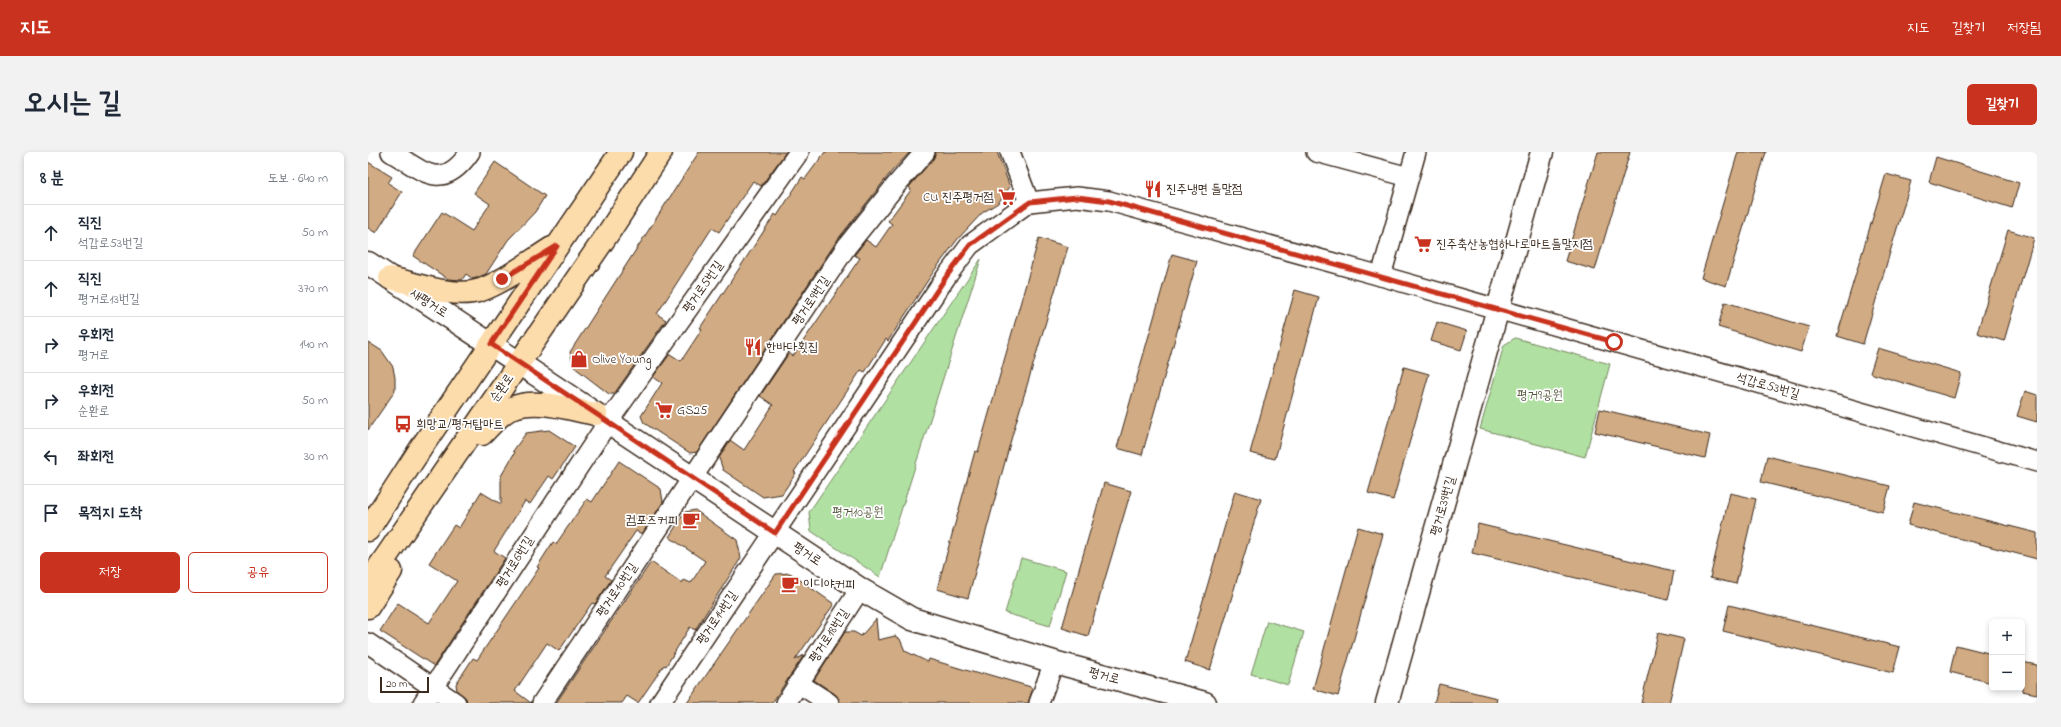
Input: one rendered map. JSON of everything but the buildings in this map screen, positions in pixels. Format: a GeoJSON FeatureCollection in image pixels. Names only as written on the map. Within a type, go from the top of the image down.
{"type":"FeatureCollection","features":[{"type":"Feature","properties":{"kind":"main road"},"geometry":{"type":"LineString","coordinates":[[368,530],[421,448],[621,152]]}},
{"type":"Feature","properties":{"kind":"main road","name":"순환로"},"geometry":{"type":"LineString","coordinates":[[368,583],[448,464],[520,362],[661,152]]}},
{"type":"Feature","properties":{"kind":"main road"},"geometry":{"type":"LineString","coordinates":[[390,278],[446,291],[469,292],[492,284],[557,246]]}},
{"type":"Feature","properties":{"kind":"main road"},"geometry":{"type":"LineString","coordinates":[[368,607],[411,540],[448,464],[504,413],[522,405],[542,404],[602,418]]}},
{"type":"Feature","properties":{"kind":"main road"},"geometry":{"type":"LineString","coordinates":[[368,504],[421,448]]}},
{"type":"Feature","properties":{"kind":"street"},"geometry":{"type":"LineString","coordinates":[[391,152],[429,175],[438,176],[454,170],[470,152]]}},
{"type":"Feature","properties":{"kind":"street","name":"평거로5번길"},"geometry":{"type":"LineString","coordinates":[[602,418],[798,152]]}},
{"type":"Feature","properties":{"kind":"street","name":"평거로9번길"},"geometry":{"type":"LineString","coordinates":[[692,478],[847,246],[896,185],[925,152]]}},
{"type":"Feature","properties":{"kind":"street"},"geometry":{"type":"LineString","coordinates":[[1010,152],[1030,202]]}},
{"type":"Feature","properties":{"kind":"street"},"geometry":{"type":"LineString","coordinates":[[1316,152],[1410,177]]}},
{"type":"Feature","properties":{"kind":"street"},"geometry":{"type":"LineString","coordinates":[[1381,276],[1416,152]]}},
{"type":"Feature","properties":{"kind":"street","name":"평거로39번길"},"geometry":{"type":"LineString","coordinates":[[1388,703],[1542,152]]}},
{"type":"Feature","properties":{"kind":"street","name":"석갑로53번길"},"geometry":{"type":"LineString","coordinates":[[1030,202],[1077,197],[1109,201],[1381,276],[2037,462]]}},
{"type":"Feature","properties":{"kind":"street","name":"평거로14번길"},"geometry":{"type":"LineString","coordinates":[[660,703],[946,277],[970,245],[1030,202]]}},
{"type":"Feature","properties":{"kind":"street","name":"새평거로"},"geometry":{"type":"LineString","coordinates":[[368,263],[491,344]]}},
{"type":"Feature","properties":{"kind":"street","name":"평거로"},"geometry":{"type":"LineString","coordinates":[[491,344],[860,590],[912,619],[1054,662],[1205,703]]}},
{"type":"Feature","properties":{"kind":"street","name":"평거로6번길"},"geometry":{"type":"LineString","coordinates":[[428,695],[602,418]]}},
{"type":"Feature","properties":{"kind":"street","name":"평거로10번길"},"geometry":{"type":"LineString","coordinates":[[542,703],[692,478]]}},
{"type":"Feature","properties":{"kind":"street","name":"평거로18번길"},"geometry":{"type":"LineString","coordinates":[[786,703],[860,590]]}},
{"type":"Feature","properties":{"kind":"street"},"geometry":{"type":"LineString","coordinates":[[368,643],[428,695],[456,703]]}},
{"type":"Feature","properties":{"kind":"street"},"geometry":{"type":"LineString","coordinates":[[1039,703],[1054,662]]}},
{"type":"Feature","properties":{"kind":"street"},"geometry":{"type":"LineString","coordinates":[[798,683],[829,703]]}},
{"type":"Feature","properties":{"kind":"green space","name":"평거10공원"},"geometry":{"type":"Polygon","coordinates":[[[981,259],[880,577],[811,531],[809,512],[981,259]]]}},
{"type":"Feature","properties":{"kind":"green space","name":"평거9공원"},"geometry":{"type":"Polygon","coordinates":[[[1515,338],[1610,364],[1585,457],[1480,429],[1504,345],[1515,338]]]}},
{"type":"Feature","properties":{"kind":"green space"},"geometry":{"type":"Polygon","coordinates":[[[1021,558],[1066,571],[1050,626],[1005,613],[1021,558]]]}},
{"type":"Feature","properties":{"kind":"green space"},"geometry":{"type":"Polygon","coordinates":[[[1267,621],[1304,632],[1288,685],[1251,674],[1267,621]]]}},
{"type":"Feature","properties":{"kind":"place","name":"진주냉면 들말점"},"geometry":{"type":"Point","coordinates":[1153,189]}},
{"type":"Feature","properties":{"kind":"place","name":"CU 진주평거점"},"geometry":{"type":"Point","coordinates":[1007,197]}},
{"type":"Feature","properties":{"kind":"place","name":"진주축산농협하나로마트들말지점"},"geometry":{"type":"Point","coordinates":[1423,244]}},
{"type":"Feature","properties":{"kind":"place","name":"한바다횟집"},"geometry":{"type":"Point","coordinates":[753,347]}},
{"type":"Feature","properties":{"kind":"place","name":"Olive Young"},"geometry":{"type":"Point","coordinates":[579,359]}},
{"type":"Feature","properties":{"kind":"place","name":"GS25"},"geometry":{"type":"Point","coordinates":[664,410]}},
{"type":"Feature","properties":{"kind":"place","name":"희망교/평거탑마트"},"geometry":{"type":"Point","coordinates":[403,424]}},
{"type":"Feature","properties":{"kind":"place","name":"컴포즈커피"},"geometry":{"type":"Point","coordinates":[691,520]}},
{"type":"Feature","properties":{"kind":"place","name":"이디야커피"},"geometry":{"type":"Point","coordinates":[790,584]}},
{"type":"Feature","properties":{"kind":"route"},"geometry":{"type":"LineString","coordinates":[[502,279],[533,259],[557,246],[491,344],[775,533],[946,277],[970,245],[1030,202],[1077,197],[1109,201],[1614,342]]}}]}
